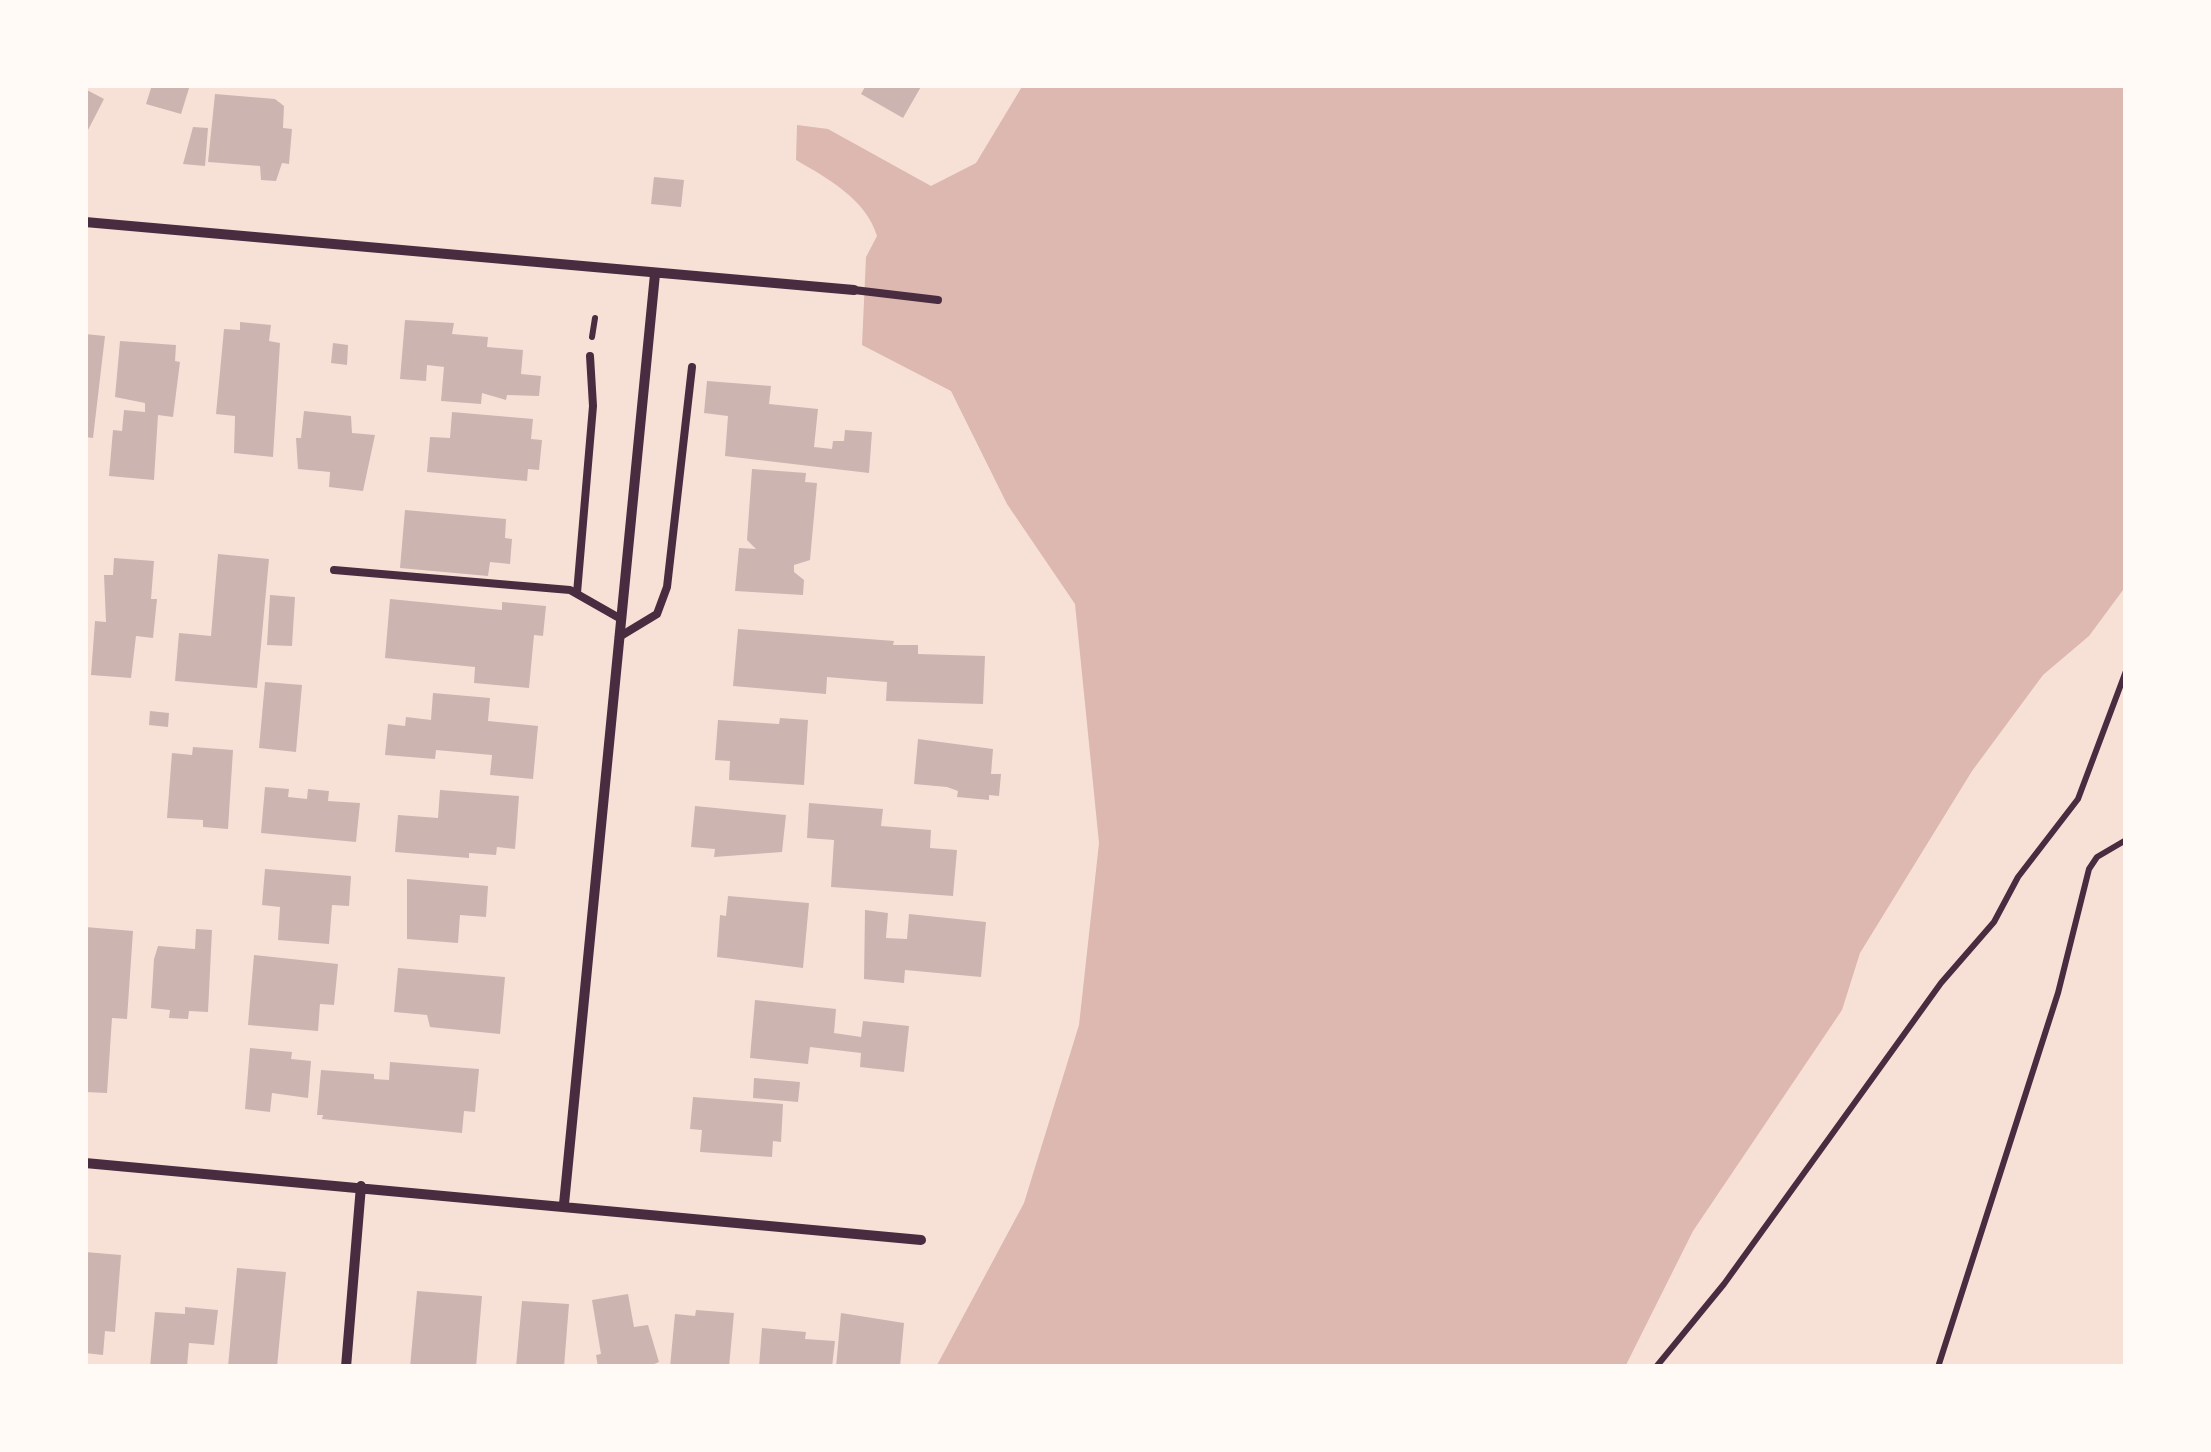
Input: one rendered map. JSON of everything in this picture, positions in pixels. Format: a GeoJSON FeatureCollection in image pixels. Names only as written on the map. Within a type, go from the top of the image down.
{"type":"FeatureCollection","features":[{"type":"Feature","properties":{"kind":"street"},"geometry":{"type":"LineString","coordinates":[[85,222],[854,290]]}},
{"type":"Feature","properties":{"kind":"street"},"geometry":{"type":"LineString","coordinates":[[564,1204],[655,274]]}},
{"type":"Feature","properties":{"kind":"street"},"geometry":{"type":"LineString","coordinates":[[85,1163],[564,1204],[922,1240]]}},
{"type":"Feature","properties":{"kind":"street"},"geometry":{"type":"LineString","coordinates":[[346,1367],[360,1186]]}},
{"type":"Feature","properties":{"kind":"lane"},"geometry":{"type":"LineString","coordinates":[[854,290],[938,300]]}},
{"type":"Feature","properties":{"kind":"lane"},"geometry":{"type":"LineString","coordinates":[[576,593],[594,406],[590,356]]}},
{"type":"Feature","properties":{"kind":"lane"},"geometry":{"type":"LineString","coordinates":[[620,637],[657,614],[667,587],[692,367]]}},
{"type":"Feature","properties":{"kind":"lane"},"geometry":{"type":"LineString","coordinates":[[334,570],[576,593],[621,619]]}},
{"type":"Feature","properties":{"kind":"path"},"geometry":{"type":"LineString","coordinates":[[1656,1367],[1724,1284],[1941,983],[1994,922],[2018,876],[2078,800],[2126,671]]}},
{"type":"Feature","properties":{"kind":"path"},"geometry":{"type":"LineString","coordinates":[[1938,1367],[2058,993],[2089,869],[2106,850],[2126,840]]}},
{"type":"Feature","properties":{"kind":"shaded area"},"geometry":{"type":"Polygon","coordinates":[[[1023,85],[2126,85],[2126,586],[2089,636],[2043,675],[1972,771],[1860,953],[1842,1010],[1693,1231],[1625,1367],[936,1367],[1024,1203],[1079,1025],[1099,843],[1075,604],[1007,504],[951,391],[862,345],[866,257],[877,236],[855,200],[796,160],[797,125],[828,129],[931,186],[976,163],[1023,85]]]}},
{"type":"Feature","properties":{"kind":"building"},"geometry":{"type":"Polygon","coordinates":[[[152,85],[190,85],[181,114],[146,104],[152,85]]]}},
{"type":"Feature","properties":{"kind":"building"},"geometry":{"type":"Polygon","coordinates":[[[866,85],[922,85],[903,118],[861,94],[866,85]]]}},
{"type":"Feature","properties":{"kind":"building"},"geometry":{"type":"Polygon","coordinates":[[[85,89],[104,99],[88,130],[85,129],[85,89]]]}},
{"type":"Feature","properties":{"kind":"building"},"geometry":{"type":"Polygon","coordinates":[[[215,94],[275,99],[284,106],[283,128],[292,129],[289,164],[282,163],[276,181],[261,180],[260,166],[208,162],[215,94]]]}},
{"type":"Feature","properties":{"kind":"building"},"geometry":{"type":"Polygon","coordinates":[[[193,127],[208,128],[205,166],[183,164],[193,127]]]}},
{"type":"Feature","properties":{"kind":"building"},"geometry":{"type":"Polygon","coordinates":[[[654,177],[684,180],[681,207],[651,204],[654,177]]]}},
{"type":"Feature","properties":{"kind":"building"},"geometry":{"type":"Polygon","coordinates":[[[405,320],[454,323],[452,334],[488,337],[487,347],[523,350],[521,374],[541,376],[539,396],[507,395],[506,400],[482,393],[481,404],[441,401],[444,367],[427,365],[426,381],[400,379],[405,320]]]}},
{"type":"Feature","properties":{"kind":"building"},"geometry":{"type":"Polygon","coordinates":[[[240,322],[271,325],[269,341],[280,343],[273,457],[234,453],[235,416],[216,414],[224,329],[240,330],[240,322]]]}},
{"type":"Feature","properties":{"kind":"building"},"geometry":{"type":"Polygon","coordinates":[[[85,334],[105,336],[93,438],[85,437],[85,334]]]}},
{"type":"Feature","properties":{"kind":"building"},"geometry":{"type":"Polygon","coordinates":[[[120,341],[176,345],[175,361],[180,362],[173,417],[158,415],[154,480],[109,476],[113,430],[122,431],[124,410],[145,412],[145,403],[115,397],[120,341]]]}},
{"type":"Feature","properties":{"kind":"building"},"geometry":{"type":"Polygon","coordinates":[[[333,343],[348,345],[347,365],[331,363],[333,343]]]}},
{"type":"Feature","properties":{"kind":"building"},"geometry":{"type":"Polygon","coordinates":[[[707,381],[771,386],[769,404],[818,409],[814,447],[832,449],[833,441],[844,441],[845,430],[872,432],[869,473],[725,456],[728,416],[704,413],[707,381]]]}},
{"type":"Feature","properties":{"kind":"building"},"geometry":{"type":"Polygon","coordinates":[[[304,411],[351,416],[352,433],[375,435],[363,491],[329,487],[330,472],[298,469],[296,438],[301,438],[304,411]]]}},
{"type":"Feature","properties":{"kind":"building"},"geometry":{"type":"Polygon","coordinates":[[[452,412],[533,419],[531,439],[542,440],[539,470],[528,469],[527,481],[427,472],[430,437],[450,438],[452,412]]]}},
{"type":"Feature","properties":{"kind":"building"},"geometry":{"type":"Polygon","coordinates":[[[752,469],[806,473],[805,482],[817,483],[810,560],[794,565],[794,572],[804,580],[803,595],[735,591],[739,548],[756,549],[747,540],[752,469]]]}},
{"type":"Feature","properties":{"kind":"building"},"geometry":{"type":"Polygon","coordinates":[[[405,510],[506,519],[505,538],[512,539],[510,564],[490,562],[488,576],[400,568],[405,510]]]}},
{"type":"Feature","properties":{"kind":"building"},"geometry":{"type":"Polygon","coordinates":[[[218,554],[269,559],[257,688],[175,681],[179,633],[211,636],[218,554]]]}},
{"type":"Feature","properties":{"kind":"building"},"geometry":{"type":"Polygon","coordinates":[[[114,558],[154,561],[151,599],[157,599],[153,638],[136,636],[131,678],[91,675],[95,621],[106,622],[104,575],[113,575],[114,558]]]}},
{"type":"Feature","properties":{"kind":"building"},"geometry":{"type":"Polygon","coordinates":[[[270,595],[295,597],[292,646],[267,645],[270,595]]]}},
{"type":"Feature","properties":{"kind":"building"},"geometry":{"type":"Polygon","coordinates":[[[390,599],[502,610],[502,602],[546,606],[543,636],[534,635],[529,688],[474,683],[475,667],[385,658],[390,599]]]}},
{"type":"Feature","properties":{"kind":"building"},"geometry":{"type":"Polygon","coordinates":[[[738,629],[894,641],[893,645],[918,645],[918,654],[985,656],[983,704],[886,701],[887,682],[827,677],[826,694],[733,686],[738,629]]]}},
{"type":"Feature","properties":{"kind":"building"},"geometry":{"type":"Polygon","coordinates":[[[265,682],[302,685],[296,752],[259,748],[265,682]]]}},
{"type":"Feature","properties":{"kind":"building"},"geometry":{"type":"Polygon","coordinates":[[[433,693],[490,698],[488,721],[538,726],[533,779],[490,775],[492,755],[436,750],[435,759],[385,755],[388,724],[405,726],[406,717],[431,720],[433,693]]]}},
{"type":"Feature","properties":{"kind":"building"},"geometry":{"type":"Polygon","coordinates":[[[150,711],[169,713],[168,727],[149,725],[150,711]]]}},
{"type":"Feature","properties":{"kind":"building"},"geometry":{"type":"Polygon","coordinates":[[[780,718],[808,720],[804,785],[729,780],[730,761],[715,760],[718,720],[779,724],[780,718]]]}},
{"type":"Feature","properties":{"kind":"building"},"geometry":{"type":"Polygon","coordinates":[[[918,739],[993,749],[991,774],[1001,774],[999,796],[989,795],[989,800],[957,797],[958,791],[947,787],[914,784],[918,739]]]}},
{"type":"Feature","properties":{"kind":"building"},"geometry":{"type":"Polygon","coordinates":[[[193,747],[233,750],[228,829],[203,827],[203,820],[167,818],[172,753],[192,755],[193,747]]]}},
{"type":"Feature","properties":{"kind":"building"},"geometry":{"type":"Polygon","coordinates":[[[265,787],[289,789],[288,797],[307,799],[308,789],[329,791],[328,801],[360,803],[356,842],[261,833],[265,787]]]}},
{"type":"Feature","properties":{"kind":"building"},"geometry":{"type":"Polygon","coordinates":[[[440,790],[519,796],[515,849],[497,847],[496,855],[469,853],[469,858],[395,852],[398,815],[438,818],[440,790]]]}},
{"type":"Feature","properties":{"kind":"building"},"geometry":{"type":"Polygon","coordinates":[[[809,803],[883,809],[881,826],[931,830],[930,848],[957,850],[953,896],[831,887],[834,840],[807,838],[809,803]]]}},
{"type":"Feature","properties":{"kind":"building"},"geometry":{"type":"Polygon","coordinates":[[[695,806],[786,815],[782,852],[714,857],[715,849],[691,847],[695,806]]]}},
{"type":"Feature","properties":{"kind":"building"},"geometry":{"type":"Polygon","coordinates":[[[265,869],[351,876],[349,906],[332,905],[329,944],[278,940],[280,907],[262,905],[265,869]]]}},
{"type":"Feature","properties":{"kind":"building"},"geometry":{"type":"Polygon","coordinates":[[[407,879],[488,886],[486,917],[460,915],[458,943],[407,939],[407,879]]]}},
{"type":"Feature","properties":{"kind":"building"},"geometry":{"type":"Polygon","coordinates":[[[728,896],[809,903],[803,968],[717,957],[720,915],[726,916],[728,896]]]}},
{"type":"Feature","properties":{"kind":"building"},"geometry":{"type":"Polygon","coordinates":[[[865,910],[888,913],[886,938],[907,939],[909,914],[986,922],[981,977],[905,970],[904,983],[864,979],[865,910]]]}},
{"type":"Feature","properties":{"kind":"building"},"geometry":{"type":"Polygon","coordinates":[[[85,927],[133,931],[127,1019],[112,1018],[107,1093],[85,1092],[85,927]]]}},
{"type":"Feature","properties":{"kind":"building"},"geometry":{"type":"Polygon","coordinates":[[[196,929],[212,930],[208,1012],[189,1011],[188,1019],[169,1018],[170,1010],[151,1008],[154,959],[158,946],[195,949],[196,929]]]}},
{"type":"Feature","properties":{"kind":"building"},"geometry":{"type":"Polygon","coordinates":[[[254,955],[338,964],[334,1005],[320,1004],[318,1031],[248,1025],[254,955]]]}},
{"type":"Feature","properties":{"kind":"building"},"geometry":{"type":"Polygon","coordinates":[[[398,968],[505,977],[500,1034],[430,1027],[427,1015],[394,1012],[398,968]]]}},
{"type":"Feature","properties":{"kind":"building"},"geometry":{"type":"Polygon","coordinates":[[[755,1000],[836,1009],[834,1033],[861,1037],[863,1021],[909,1026],[904,1072],[860,1067],[861,1053],[810,1047],[808,1064],[750,1058],[755,1000]]]}},
{"type":"Feature","properties":{"kind":"building"},"geometry":{"type":"Polygon","coordinates":[[[250,1048],[292,1052],[291,1059],[311,1061],[308,1098],[272,1093],[270,1112],[245,1109],[250,1048]]]}},
{"type":"Feature","properties":{"kind":"building"},"geometry":{"type":"Polygon","coordinates":[[[390,1062],[479,1069],[475,1112],[464,1111],[462,1133],[322,1119],[323,1115],[317,1115],[321,1070],[374,1074],[374,1079],[389,1080],[390,1062]]]}},
{"type":"Feature","properties":{"kind":"building"},"geometry":{"type":"Polygon","coordinates":[[[754,1078],[800,1082],[798,1102],[753,1098],[754,1078]]]}},
{"type":"Feature","properties":{"kind":"building"},"geometry":{"type":"Polygon","coordinates":[[[693,1097],[783,1104],[781,1142],[773,1141],[772,1157],[700,1152],[702,1130],[690,1129],[693,1097]]]}},
{"type":"Feature","properties":{"kind":"building"},"geometry":{"type":"Polygon","coordinates":[[[85,1252],[121,1255],[115,1332],[105,1331],[103,1355],[85,1353],[85,1252]]]}},
{"type":"Feature","properties":{"kind":"building"},"geometry":{"type":"Polygon","coordinates":[[[237,1268],[286,1272],[277,1367],[228,1367],[237,1268]]]}},
{"type":"Feature","properties":{"kind":"building"},"geometry":{"type":"Polygon","coordinates":[[[417,1291],[482,1296],[476,1367],[410,1367],[417,1291]]]}},
{"type":"Feature","properties":{"kind":"building"},"geometry":{"type":"Polygon","coordinates":[[[628,1294],[634,1327],[648,1325],[659,1362],[647,1367],[598,1367],[596,1355],[601,1354],[592,1300],[628,1294]]]}},
{"type":"Feature","properties":{"kind":"building"},"geometry":{"type":"Polygon","coordinates":[[[522,1301],[569,1304],[564,1367],[516,1367],[522,1301]]]}},
{"type":"Feature","properties":{"kind":"building"},"geometry":{"type":"Polygon","coordinates":[[[185,1307],[218,1310],[214,1345],[189,1343],[187,1367],[150,1367],[155,1312],[185,1314],[185,1307]]]}},
{"type":"Feature","properties":{"kind":"building"},"geometry":{"type":"Polygon","coordinates":[[[696,1310],[734,1313],[729,1367],[670,1367],[675,1314],[695,1316],[696,1310]]]}},
{"type":"Feature","properties":{"kind":"building"},"geometry":{"type":"Polygon","coordinates":[[[841,1313],[904,1323],[900,1367],[836,1367],[841,1313]]]}},
{"type":"Feature","properties":{"kind":"building"},"geometry":{"type":"Polygon","coordinates":[[[762,1328],[806,1332],[805,1339],[835,1341],[832,1367],[759,1367],[762,1328]]]}}]}
